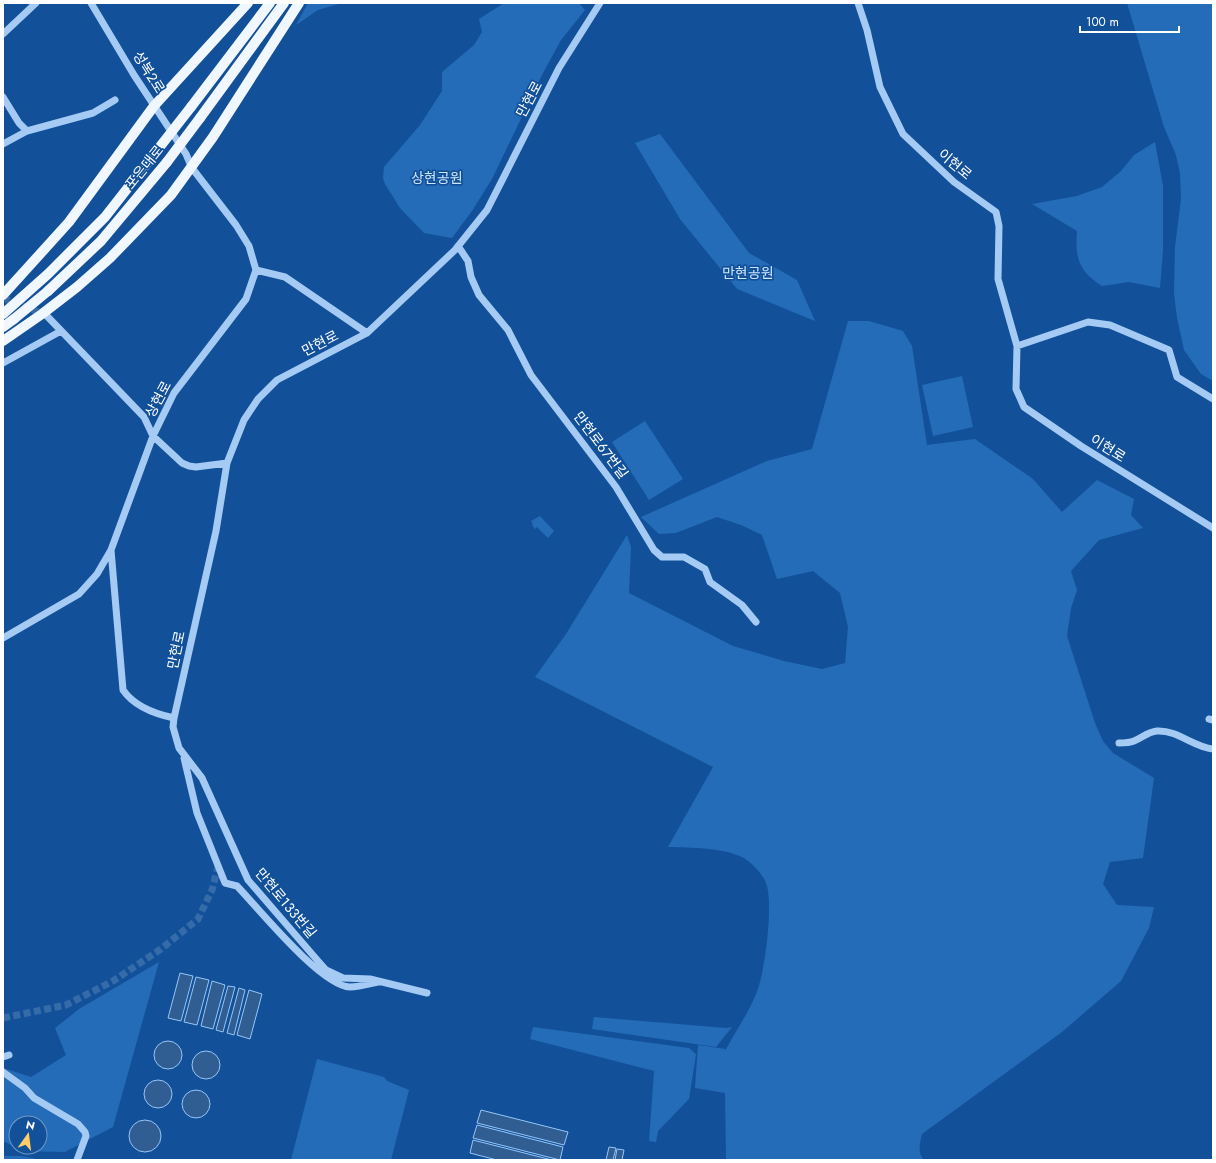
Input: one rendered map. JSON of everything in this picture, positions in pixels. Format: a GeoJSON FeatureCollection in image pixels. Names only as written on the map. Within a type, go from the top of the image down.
{"type":"FeatureCollection","features":[{"type":"Feature","properties":{"kind":"main road"},"geometry":{"type":"LineString","coordinates":[[3,295],[69,222],[154,106],[248,3]]}},
{"type":"Feature","properties":{"kind":"main road","name":"포은대로"},"geometry":{"type":"LineString","coordinates":[[3,314],[48,274],[105,217],[158,151],[270,3]]}},
{"type":"Feature","properties":{"kind":"main road","name":"포은대로"},"geometry":{"type":"LineString","coordinates":[[3,327],[48,291],[101,241],[163,168],[284,3]]}},
{"type":"Feature","properties":{"kind":"main road"},"geometry":{"type":"LineString","coordinates":[[3,341],[37,319],[110,258],[171,195],[192,168],[299,3]]}},
{"type":"Feature","properties":{"kind":"street"},"geometry":{"type":"LineString","coordinates":[[3,34],[36,3]]}},
{"type":"Feature","properties":{"kind":"street","name":"성복2로"},"geometry":{"type":"LineString","coordinates":[[91,3],[154,106],[186,154],[192,168]]}},
{"type":"Feature","properties":{"kind":"street","name":"만현로"},"geometry":{"type":"LineString","coordinates":[[184,756],[175,736],[174,718],[216,531],[227,463],[244,420],[258,399],[277,380],[366,333],[458,246],[487,210],[559,68],[600,3]]}},
{"type":"Feature","properties":{"kind":"street","name":"이현로"},"geometry":{"type":"LineString","coordinates":[[858,3],[867,30],[880,87],[902,134],[954,182],[996,212],[999,226],[998,279],[1017,346],[1016,389],[1024,407],[1081,446],[1213,528]]}},
{"type":"Feature","properties":{"kind":"street"},"geometry":{"type":"LineString","coordinates":[[3,97],[19,123],[27,131]]}},
{"type":"Feature","properties":{"kind":"street"},"geometry":{"type":"LineString","coordinates":[[3,144],[27,131],[93,113],[115,100]]}},
{"type":"Feature","properties":{"kind":"street"},"geometry":{"type":"LineString","coordinates":[[192,168],[239,230],[249,246],[256,270],[285,278],[366,333]]}},
{"type":"Feature","properties":{"kind":"street","name":"만현로67번길"},"geometry":{"type":"LineString","coordinates":[[458,246],[468,261],[479,295],[508,330],[531,375],[616,486],[654,550],[662,557],[684,557],[705,569],[710,582],[742,605],[756,622]]}},
{"type":"Feature","properties":{"kind":"street","name":"상현로"},"geometry":{"type":"LineString","coordinates":[[3,638],[79,594],[97,574],[112,550],[153,436],[174,392],[246,299],[256,270]]}},
{"type":"Feature","properties":{"kind":"street"},"geometry":{"type":"LineString","coordinates":[[37,319],[61,332],[144,417],[153,436],[176,458],[189,466],[227,463]]}},
{"type":"Feature","properties":{"kind":"street"},"geometry":{"type":"LineString","coordinates":[[1017,346],[1061,333],[1080,324],[1099,323],[1110,325],[1169,350],[1177,377],[1213,399]]}},
{"type":"Feature","properties":{"kind":"street"},"geometry":{"type":"LineString","coordinates":[[3,363],[61,332]]}},
{"type":"Feature","properties":{"kind":"street"},"geometry":{"type":"LineString","coordinates":[[112,550],[123,690],[136,703],[160,715],[174,718]]}},
{"type":"Feature","properties":{"kind":"street"},"geometry":{"type":"LineString","coordinates":[[1118,743],[1129,743],[1148,733],[1157,731],[1181,737],[1202,747],[1213,749]]}},
{"type":"Feature","properties":{"kind":"street"},"geometry":{"type":"LineString","coordinates":[[184,756],[197,812],[225,883],[237,886],[314,968],[336,982],[350,987],[381,982]]}},
{"type":"Feature","properties":{"kind":"street","name":"만현로133번길"},"geometry":{"type":"LineString","coordinates":[[184,756],[202,778],[248,880],[318,961],[334,975],[342,978],[363,978],[427,993]]}},
{"type":"Feature","properties":{"kind":"street"},"geometry":{"type":"LineString","coordinates":[[3,1072],[25,1088],[34,1098],[78,1124],[85,1132],[86,1136],[76,1160]]}},
{"type":"Feature","properties":{"kind":"green space"},"geometry":{"type":"Polygon","coordinates":[[[308,3],[342,3],[318,10],[296,25],[308,3]]]}},
{"type":"Feature","properties":{"kind":"green space","name":"상현공원"},"geometry":{"type":"Polygon","coordinates":[[[504,3],[579,3],[585,10],[561,40],[542,75],[492,179],[472,211],[452,238],[424,233],[400,208],[385,184],[383,178],[384,167],[420,125],[442,91],[442,72],[474,45],[482,32],[479,19],[504,3]]]}},
{"type":"Feature","properties":{"kind":"green space"},"geometry":{"type":"Polygon","coordinates":[[[1127,3],[1213,3],[1213,381],[1201,374],[1184,350],[1177,318],[1174,293],[1175,247],[1181,199],[1180,173],[1176,155],[1164,127],[1127,3]]]}},
{"type":"Feature","properties":{"kind":"green space","name":"만현공원"},"geometry":{"type":"Polygon","coordinates":[[[660,134],[749,253],[797,280],[815,321],[737,289],[680,219],[635,143],[660,134]]]}},
{"type":"Feature","properties":{"kind":"green space"},"geometry":{"type":"Polygon","coordinates":[[[1155,142],[1163,186],[1163,251],[1160,288],[1129,282],[1102,286],[1088,275],[1080,263],[1077,248],[1077,231],[1032,204],[1077,196],[1102,187],[1121,171],[1134,155],[1155,142]]]}},
{"type":"Feature","properties":{"kind":"green space"},"geometry":{"type":"Polygon","coordinates":[[[848,321],[869,321],[903,331],[912,346],[927,445],[975,439],[1033,479],[1062,512],[1097,480],[1134,499],[1131,515],[1143,528],[1099,540],[1071,571],[1077,590],[1071,608],[1067,636],[1095,723],[1103,741],[1113,753],[1154,778],[1143,858],[1110,862],[1103,884],[1117,905],[1154,907],[1149,928],[1121,981],[1062,1032],[922,1134],[920,1154],[924,1160],[726,1160],[725,1093],[695,1088],[698,1045],[725,1049],[725,1051],[756,994],[765,956],[769,924],[769,896],[766,882],[751,863],[735,854],[717,850],[668,847],[713,767],[535,677],[566,634],[627,535],[631,547],[629,593],[733,646],[784,661],[822,669],[845,663],[848,627],[840,593],[813,571],[777,579],[762,535],[741,525],[717,517],[676,533],[659,534],[641,517],[767,461],[812,449],[848,321]]]}},
{"type":"Feature","properties":{"kind":"green space"},"geometry":{"type":"Polygon","coordinates":[[[962,376],[973,427],[933,436],[922,385],[962,376]]]}},
{"type":"Feature","properties":{"kind":"green space"},"geometry":{"type":"Polygon","coordinates":[[[645,421],[683,479],[649,500],[612,442],[645,421]]]}},
{"type":"Feature","properties":{"kind":"green space"},"geometry":{"type":"Polygon","coordinates":[[[540,516],[554,531],[548,538],[537,527],[535,529],[532,525],[533,524],[531,521],[540,516]]]}},
{"type":"Feature","properties":{"kind":"green space"},"geometry":{"type":"Polygon","coordinates":[[[159,962],[113,1127],[65,1152],[48,1152],[48,1115],[8,1115],[8,1144],[3,1141],[3,1068],[31,1077],[66,1055],[55,1028],[79,1009],[159,962]]]}},
{"type":"Feature","properties":{"kind":"green space"},"geometry":{"type":"Polygon","coordinates":[[[594,1017],[726,1028],[732,1027],[716,1047],[592,1029],[594,1017]]]}},
{"type":"Feature","properties":{"kind":"green space"},"geometry":{"type":"Polygon","coordinates":[[[533,1027],[689,1048],[696,1054],[689,1099],[658,1131],[656,1142],[649,1141],[654,1071],[530,1039],[533,1027]]]}},
{"type":"Feature","properties":{"kind":"green space"},"geometry":{"type":"Polygon","coordinates":[[[317,1059],[384,1077],[387,1081],[409,1090],[391,1160],[291,1160],[317,1059]]]}},
{"type":"Feature","properties":{"kind":"green space"},"geometry":{"type":"Polygon","coordinates":[[[3,1156],[21,1156],[41,1160],[3,1160],[3,1156]]]}},
{"type":"Feature","properties":{"kind":"shaded area"},"geometry":{"type":"Polygon","coordinates":[[[180,973],[193,976],[181,1021],[168,1018],[180,973]]]}},
{"type":"Feature","properties":{"kind":"shaded area"},"geometry":{"type":"Polygon","coordinates":[[[196,977],[209,980],[197,1025],[184,1022],[196,977]]]}},
{"type":"Feature","properties":{"kind":"shaded area"},"geometry":{"type":"Polygon","coordinates":[[[212,981],[225,985],[213,1029],[201,1026],[212,981]]]}},
{"type":"Feature","properties":{"kind":"shaded area"},"geometry":{"type":"Polygon","coordinates":[[[228,986],[235,987],[223,1032],[216,1030],[228,986]]]}},
{"type":"Feature","properties":{"kind":"shaded area"},"geometry":{"type":"Polygon","coordinates":[[[239,988],[245,990],[234,1035],[227,1033],[239,988]]]}},
{"type":"Feature","properties":{"kind":"shaded area"},"geometry":{"type":"Polygon","coordinates":[[[249,990],[262,994],[250,1039],[237,1035],[249,990]]]}},
{"type":"Feature","properties":{"kind":"shaded area"},"geometry":{"type":"Polygon","coordinates":[[[168,1041],[178,1045],[182,1055],[178,1065],[168,1069],[158,1065],[154,1055],[158,1045],[168,1041]]]}},
{"type":"Feature","properties":{"kind":"shaded area"},"geometry":{"type":"Polygon","coordinates":[[[206,1051],[216,1055],[220,1065],[216,1075],[206,1079],[196,1075],[192,1065],[196,1055],[206,1051]]]}},
{"type":"Feature","properties":{"kind":"shaded area"},"geometry":{"type":"Polygon","coordinates":[[[158,1080],[168,1084],[172,1094],[168,1104],[158,1108],[148,1104],[144,1094],[148,1084],[158,1080]]]}},
{"type":"Feature","properties":{"kind":"shaded area"},"geometry":{"type":"Polygon","coordinates":[[[196,1090],[206,1094],[210,1104],[206,1114],[196,1118],[186,1114],[182,1104],[186,1094],[196,1090]]]}},
{"type":"Feature","properties":{"kind":"shaded area"},"geometry":{"type":"Polygon","coordinates":[[[481,1110],[568,1132],[564,1145],[477,1123],[481,1110]]]}},
{"type":"Feature","properties":{"kind":"shaded area"},"geometry":{"type":"Polygon","coordinates":[[[142,1120],[148,1120],[158,1127],[161,1136],[160,1142],[154,1149],[148,1152],[142,1152],[132,1145],[129,1139],[129,1133],[136,1123],[142,1120]]]}},
{"type":"Feature","properties":{"kind":"shaded area"},"geometry":{"type":"Polygon","coordinates":[[[477,1125],[563,1147],[560,1160],[473,1138],[477,1125]]]}},
{"type":"Feature","properties":{"kind":"shaded area"},"geometry":{"type":"Polygon","coordinates":[[[473,1140],[552,1160],[497,1160],[470,1153],[473,1140]]]}},
{"type":"Feature","properties":{"kind":"shaded area"},"geometry":{"type":"Polygon","coordinates":[[[609,1147],[616,1148],[613,1160],[606,1160],[609,1147]]]}},
{"type":"Feature","properties":{"kind":"shaded area"},"geometry":{"type":"Polygon","coordinates":[[[617,1149],[624,1150],[622,1160],[615,1160],[617,1149]]]}},
{"type":"Feature","properties":{"kind":"tunnel"},"geometry":{"type":"LineString","coordinates":[[3,298],[46,315]]}},
{"type":"Feature","properties":{"kind":"tunnel"},"geometry":{"type":"LineString","coordinates":[[3,1018],[66,1005],[113,981],[161,949],[198,919],[212,890],[218,867]]}}]}
